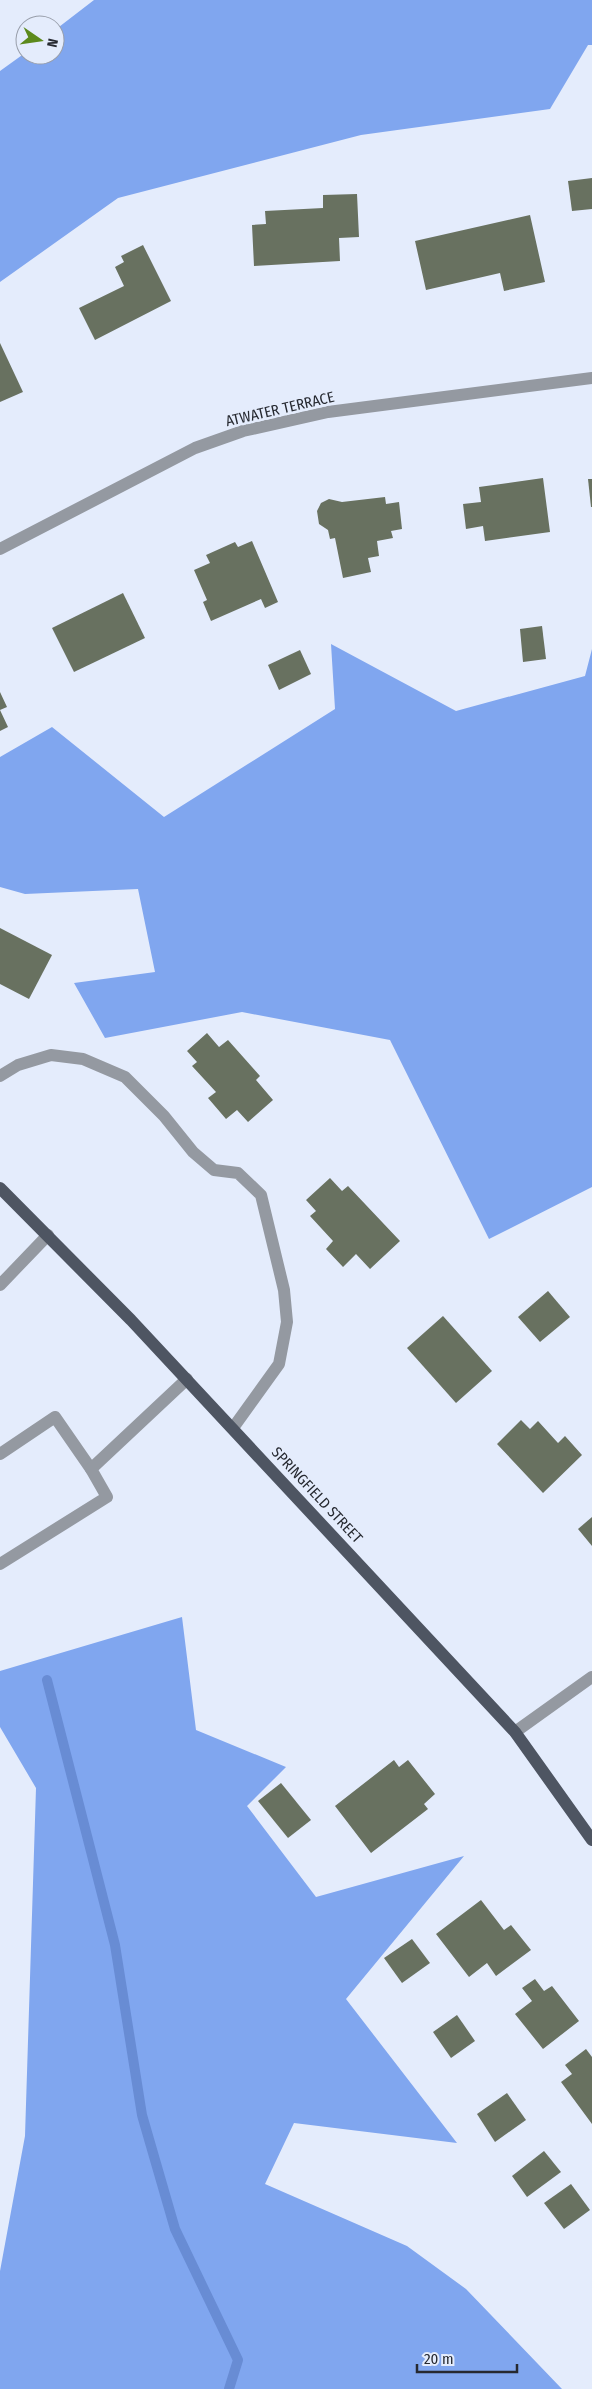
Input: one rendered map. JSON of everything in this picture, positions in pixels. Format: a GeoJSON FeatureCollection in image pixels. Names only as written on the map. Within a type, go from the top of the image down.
{"type":"FeatureCollection","features":[{"type":"Feature","properties":{"kind":"main road","name":"SPRINGFIELD STREET"},"geometry":{"type":"LineString","coordinates":[[0,1188],[187,1379],[515,1732],[592,1840]]}},
{"type":"Feature","properties":{"kind":"street","name":"ATWATER TERRACE"},"geometry":{"type":"LineString","coordinates":[[0,549],[195,448],[243,432],[328,412],[592,378]]}},
{"type":"Feature","properties":{"kind":"street"},"geometry":{"type":"LineString","coordinates":[[0,1076],[18,1065],[51,1055],[84,1059],[125,1077],[164,1116],[193,1152],[214,1170],[238,1173],[261,1195],[284,1290],[287,1322],[279,1364],[233,1428]]}},
{"type":"Feature","properties":{"kind":"street"},"geometry":{"type":"LineString","coordinates":[[0,1285],[48,1235]]}},
{"type":"Feature","properties":{"kind":"street"},"geometry":{"type":"LineString","coordinates":[[91,1469],[187,1379]]}},
{"type":"Feature","properties":{"kind":"street"},"geometry":{"type":"LineString","coordinates":[[0,1454],[55,1417],[91,1469],[107,1497],[0,1564]]}},
{"type":"Feature","properties":{"kind":"street"},"geometry":{"type":"LineString","coordinates":[[515,1732],[592,1677]]}},
{"type":"Feature","properties":{"kind":"shaded area"},"geometry":{"type":"Polygon","coordinates":[[[94,0],[592,0],[592,45],[588,45],[550,109],[361,135],[118,198],[0,282],[0,71],[15,60],[15,65],[65,65],[65,22],[94,0]]]}},
{"type":"Feature","properties":{"kind":"shaded area"},"geometry":{"type":"Polygon","coordinates":[[[331,644],[456,711],[585,676],[592,649],[592,1187],[489,1239],[390,1040],[242,1012],[105,1038],[74,983],[155,972],[138,889],[25,894],[0,887],[0,757],[52,727],[164,817],[335,709],[331,644]]]}},
{"type":"Feature","properties":{"kind":"shaded area"},"geometry":{"type":"Polygon","coordinates":[[[182,1617],[196,1730],[286,1767],[247,1806],[316,1897],[464,1856],[346,1999],[457,2143],[294,2123],[265,2184],[407,2246],[466,2289],[562,2389],[0,2389],[0,2271],[25,2136],[36,1788],[0,1727],[0,1671],[182,1617]]]}},
{"type":"Feature","properties":{"kind":"building"},"geometry":{"type":"Polygon","coordinates":[[[592,178],[592,209],[572,211],[568,181],[592,178]]]}},
{"type":"Feature","properties":{"kind":"building"},"geometry":{"type":"Polygon","coordinates":[[[357,194],[359,237],[339,238],[340,261],[254,266],[252,225],[266,224],[265,211],[323,208],[323,195],[357,194]]]}},
{"type":"Feature","properties":{"kind":"building"},"geometry":{"type":"Polygon","coordinates":[[[530,215],[545,282],[504,291],[500,273],[426,290],[415,241],[530,215]]]}},
{"type":"Feature","properties":{"kind":"building"},"geometry":{"type":"Polygon","coordinates":[[[143,245],[171,301],[95,340],[79,308],[124,286],[115,267],[124,262],[121,256],[143,245]]]}},
{"type":"Feature","properties":{"kind":"building"},"geometry":{"type":"Polygon","coordinates":[[[0,343],[23,392],[0,402],[0,343]]]}},
{"type":"Feature","properties":{"kind":"building"},"geometry":{"type":"Polygon","coordinates":[[[543,478],[550,532],[485,541],[483,526],[466,529],[463,504],[481,502],[479,487],[543,478]]]}},
{"type":"Feature","properties":{"kind":"building"},"geometry":{"type":"Polygon","coordinates":[[[588,479],[592,479],[592,507],[591,507],[588,479]]]}},
{"type":"Feature","properties":{"kind":"building"},"geometry":{"type":"Polygon","coordinates":[[[385,497],[386,504],[399,502],[402,529],[391,531],[393,538],[377,541],[379,556],[368,558],[371,572],[343,578],[335,538],[330,539],[328,530],[319,524],[317,511],[321,503],[329,499],[342,502],[385,497]]]}},
{"type":"Feature","properties":{"kind":"building"},"geometry":{"type":"Polygon","coordinates":[[[252,541],[278,602],[265,608],[261,599],[211,621],[203,602],[207,600],[194,570],[210,563],[206,555],[235,542],[238,547],[252,541]]]}},
{"type":"Feature","properties":{"kind":"building"},"geometry":{"type":"Polygon","coordinates":[[[123,593],[145,638],[74,672],[52,628],[123,593]]]}},
{"type":"Feature","properties":{"kind":"building"},"geometry":{"type":"Polygon","coordinates":[[[542,626],[546,659],[523,662],[520,629],[542,626]]]}},
{"type":"Feature","properties":{"kind":"building"},"geometry":{"type":"Polygon","coordinates":[[[300,650],[311,674],[279,690],[268,665],[300,650]]]}},
{"type":"Feature","properties":{"kind":"building"},"geometry":{"type":"Polygon","coordinates":[[[0,692],[7,707],[0,710],[0,692]]]}},
{"type":"Feature","properties":{"kind":"building"},"geometry":{"type":"Polygon","coordinates":[[[0,710],[8,727],[0,731],[0,710]]]}},
{"type":"Feature","properties":{"kind":"building"},"geometry":{"type":"Polygon","coordinates":[[[0,928],[52,955],[29,999],[0,984],[0,928]]]}},
{"type":"Feature","properties":{"kind":"building"},"geometry":{"type":"Polygon","coordinates":[[[207,1033],[219,1047],[228,1040],[260,1076],[256,1080],[273,1100],[248,1122],[237,1110],[226,1119],[208,1098],[216,1092],[192,1066],[197,1062],[187,1051],[207,1033]]]}},
{"type":"Feature","properties":{"kind":"building"},"geometry":{"type":"Polygon","coordinates":[[[330,1178],[342,1191],[348,1186],[400,1241],[370,1269],[356,1254],[343,1267],[326,1249],[333,1241],[310,1216],[316,1211],[306,1200],[330,1178]]]}},
{"type":"Feature","properties":{"kind":"building"},"geometry":{"type":"Polygon","coordinates":[[[548,1291],[570,1317],[540,1342],[518,1317],[548,1291]]]}},
{"type":"Feature","properties":{"kind":"building"},"geometry":{"type":"Polygon","coordinates":[[[443,1316],[492,1371],[456,1403],[407,1348],[443,1316]]]}},
{"type":"Feature","properties":{"kind":"building"},"geometry":{"type":"Polygon","coordinates":[[[521,1420],[530,1429],[538,1421],[558,1443],[565,1436],[582,1455],[543,1493],[497,1444],[521,1420]]]}},
{"type":"Feature","properties":{"kind":"building"},"geometry":{"type":"Polygon","coordinates":[[[592,1517],[592,1546],[578,1529],[592,1517]]]}},
{"type":"Feature","properties":{"kind":"building"},"geometry":{"type":"Polygon","coordinates":[[[394,1760],[399,1767],[408,1760],[435,1794],[424,1804],[428,1809],[371,1853],[335,1806],[394,1760]]]}},
{"type":"Feature","properties":{"kind":"building"},"geometry":{"type":"Polygon","coordinates":[[[281,1783],[311,1820],[288,1838],[258,1801],[281,1783]]]}},
{"type":"Feature","properties":{"kind":"building"},"geometry":{"type":"Polygon","coordinates":[[[481,1900],[504,1930],[511,1925],[531,1950],[496,1976],[487,1963],[469,1977],[436,1934],[481,1900]]]}},
{"type":"Feature","properties":{"kind":"building"},"geometry":{"type":"Polygon","coordinates":[[[412,1939],[430,1963],[402,1983],[384,1958],[412,1939]]]}},
{"type":"Feature","properties":{"kind":"building"},"geometry":{"type":"Polygon","coordinates":[[[535,1979],[544,1991],[552,1986],[579,2021],[543,2049],[515,2014],[532,2001],[522,1988],[535,1979]]]}},
{"type":"Feature","properties":{"kind":"building"},"geometry":{"type":"Polygon","coordinates":[[[457,2015],[475,2041],[451,2058],[433,2032],[457,2015]]]}},
{"type":"Feature","properties":{"kind":"building"},"geometry":{"type":"Polygon","coordinates":[[[586,2049],[592,2057],[592,2124],[561,2082],[572,2074],[565,2065],[586,2049]]]}},
{"type":"Feature","properties":{"kind":"building"},"geometry":{"type":"Polygon","coordinates":[[[507,2093],[526,2120],[495,2142],[477,2114],[507,2093]]]}},
{"type":"Feature","properties":{"kind":"building"},"geometry":{"type":"Polygon","coordinates":[[[544,2151],[561,2172],[527,2197],[512,2176],[544,2151]]]}},
{"type":"Feature","properties":{"kind":"building"},"geometry":{"type":"Polygon","coordinates":[[[571,2184],[590,2210],[564,2229],[544,2203],[571,2184]]]}},
{"type":"Feature","properties":{"kind":"waterway"},"geometry":{"type":"LineString","coordinates":[[47,1680],[115,1945],[142,2115],[175,2229],[238,2360],[229,2389]]}}]}
